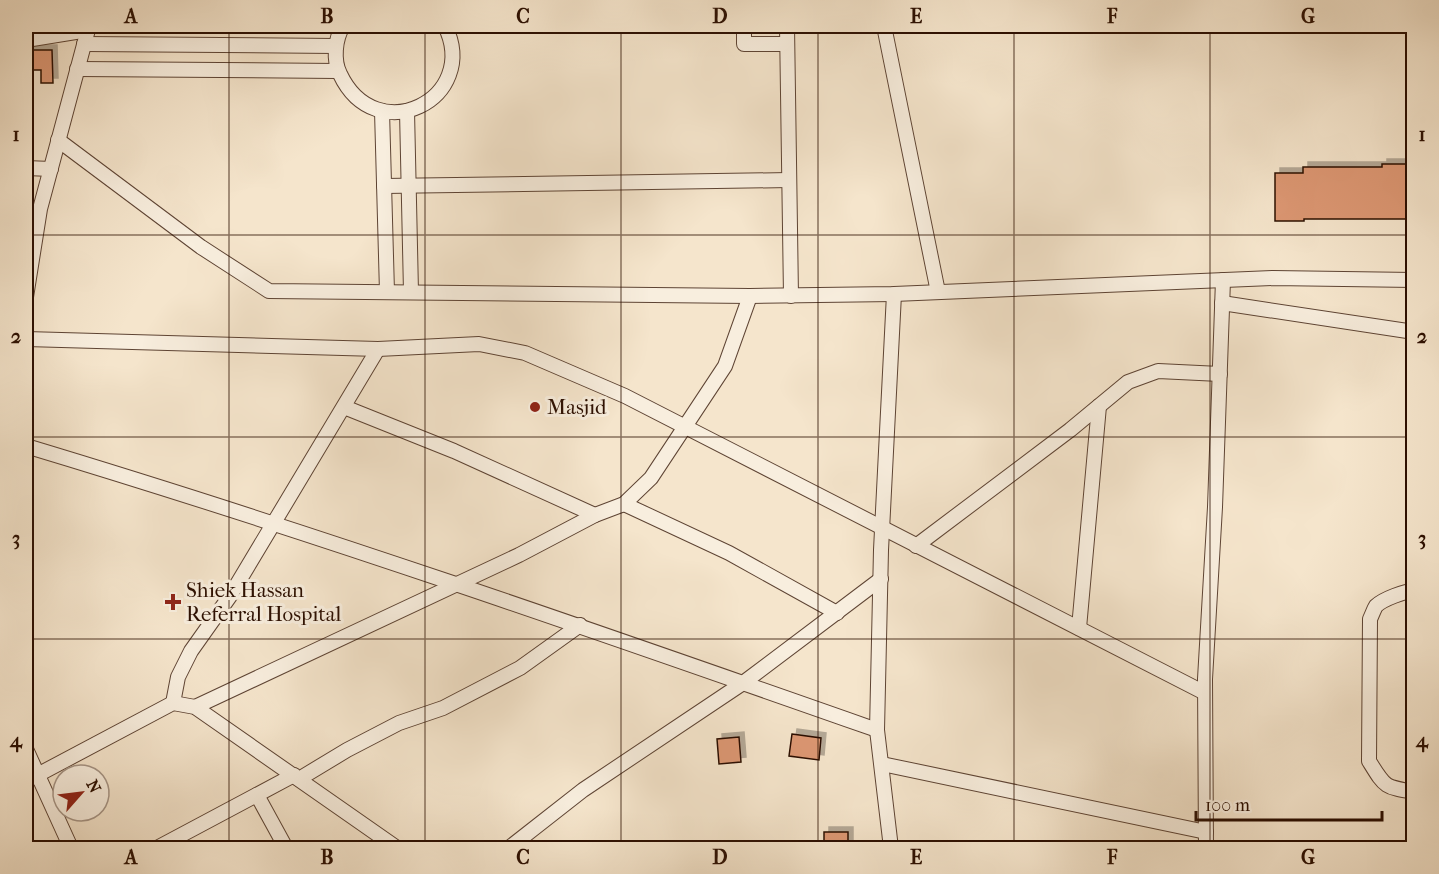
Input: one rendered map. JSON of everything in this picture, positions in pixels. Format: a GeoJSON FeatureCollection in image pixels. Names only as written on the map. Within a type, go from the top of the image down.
{"type":"FeatureCollection","features":[{"type":"Feature","properties":{"kind":"street"},"geometry":{"type":"LineString","coordinates":[[343,26],[336,46],[338,70],[346,88],[360,102],[382,111],[407,111],[421,107],[436,96],[447,81],[452,63],[452,45],[445,26]]}},
{"type":"Feature","properties":{"kind":"street"},"geometry":{"type":"LineString","coordinates":[[744,26],[744,44],[787,44]]}},
{"type":"Feature","properties":{"kind":"street"},"geometry":{"type":"LineString","coordinates":[[786,26],[791,296]]}},
{"type":"Feature","properties":{"kind":"street"},"geometry":{"type":"LineString","coordinates":[[884,26],[938,292]]}},
{"type":"Feature","properties":{"kind":"street"},"geometry":{"type":"LineString","coordinates":[[26,40],[88,28],[40,209],[26,297]]}},
{"type":"Feature","properties":{"kind":"street"},"geometry":{"type":"LineString","coordinates":[[84,44],[336,46]]}},
{"type":"Feature","properties":{"kind":"street"},"geometry":{"type":"LineString","coordinates":[[77,69],[338,70]]}},
{"type":"Feature","properties":{"kind":"street"},"geometry":{"type":"LineString","coordinates":[[382,111],[387,292]]}},
{"type":"Feature","properties":{"kind":"street"},"geometry":{"type":"LineString","coordinates":[[407,111],[411,292]]}},
{"type":"Feature","properties":{"kind":"street"},"geometry":{"type":"LineString","coordinates":[[58,140],[201,247],[269,291],[791,296],[894,294],[1273,278],[1413,280]]}},
{"type":"Feature","properties":{"kind":"street"},"geometry":{"type":"LineString","coordinates":[[26,168],[51,169]]}},
{"type":"Feature","properties":{"kind":"street"},"geometry":{"type":"LineString","coordinates":[[384,186],[789,180]]}},
{"type":"Feature","properties":{"kind":"street"},"geometry":{"type":"LineString","coordinates":[[1206,849],[1205,693],[1223,280]]}},
{"type":"Feature","properties":{"kind":"street"},"geometry":{"type":"LineString","coordinates":[[891,849],[878,730],[881,579],[894,294]]}},
{"type":"Feature","properties":{"kind":"street"},"geometry":{"type":"LineString","coordinates":[[195,707],[455,583],[519,555],[595,515],[624,504],[651,478],[725,366],[750,296]]}},
{"type":"Feature","properties":{"kind":"street"},"geometry":{"type":"LineString","coordinates":[[1222,303],[1413,332]]}},
{"type":"Feature","properties":{"kind":"street"},"geometry":{"type":"LineString","coordinates":[[26,339],[378,350],[479,344],[525,353],[625,396],[1205,693]]}},
{"type":"Feature","properties":{"kind":"street"},"geometry":{"type":"LineString","coordinates":[[173,703],[178,677],[192,651],[230,596],[378,350]]}},
{"type":"Feature","properties":{"kind":"street"},"geometry":{"type":"LineString","coordinates":[[916,546],[1070,430],[1128,382],[1158,371],[1220,374]]}},
{"type":"Feature","properties":{"kind":"street"},"geometry":{"type":"LineString","coordinates":[[1079,628],[1099,406]]}},
{"type":"Feature","properties":{"kind":"street"},"geometry":{"type":"LineString","coordinates":[[344,407],[454,451],[595,515]]}},
{"type":"Feature","properties":{"kind":"street"},"geometry":{"type":"LineString","coordinates":[[26,446],[275,523],[580,625],[878,730]]}},
{"type":"Feature","properties":{"kind":"street"},"geometry":{"type":"LineString","coordinates":[[624,504],[729,554],[837,613]]}},
{"type":"Feature","properties":{"kind":"street"},"geometry":{"type":"LineString","coordinates":[[509,849],[583,790],[743,683],[881,579]]}},
{"type":"Feature","properties":{"kind":"street"},"geometry":{"type":"LineString","coordinates":[[1413,591],[1410,590],[1376,606],[1370,619],[1369,761],[1379,778],[1389,788],[1413,792]]}},
{"type":"Feature","properties":{"kind":"street"},"geometry":{"type":"LineString","coordinates":[[156,849],[173,845],[257,795],[297,777],[399,723],[443,708],[520,668],[580,625]]}},
{"type":"Feature","properties":{"kind":"street"},"geometry":{"type":"LineString","coordinates":[[31,778],[173,703],[195,707],[397,849]]}},
{"type":"Feature","properties":{"kind":"street"},"geometry":{"type":"LineString","coordinates":[[26,749],[31,778],[71,849]]}},
{"type":"Feature","properties":{"kind":"street"},"geometry":{"type":"LineString","coordinates":[[882,764],[1206,832]]}},
{"type":"Feature","properties":{"kind":"street"},"geometry":{"type":"LineString","coordinates":[[257,795],[286,849]]}},
{"type":"Feature","properties":{"kind":"building"},"geometry":{"type":"Polygon","coordinates":[[[26,50],[52,50],[53,83],[41,83],[41,70],[26,70],[26,50]]]}},
{"type":"Feature","properties":{"kind":"building"},"geometry":{"type":"Polygon","coordinates":[[[1382,164],[1412,164],[1412,219],[1275,221],[1275,173],[1303,173],[1303,167],[1382,167],[1382,164]]]}},
{"type":"Feature","properties":{"kind":"building"},"geometry":{"type":"Polygon","coordinates":[[[792,734],[821,738],[819,760],[789,756],[792,734]]]}},
{"type":"Feature","properties":{"kind":"building"},"geometry":{"type":"Polygon","coordinates":[[[739,737],[741,762],[719,764],[717,739],[739,737]]]}},
{"type":"Feature","properties":{"kind":"building"},"geometry":{"type":"Polygon","coordinates":[[[824,832],[848,832],[848,849],[824,849],[824,832]]]}},
{"type":"Feature","properties":{"kind":"place","name":"Masjid"},"geometry":{"type":"Point","coordinates":[535,407]}},
{"type":"Feature","properties":{"kind":"place","name":"Shiek Hassan Referral Hospital"},"geometry":{"type":"Point","coordinates":[173,602]}}]}
